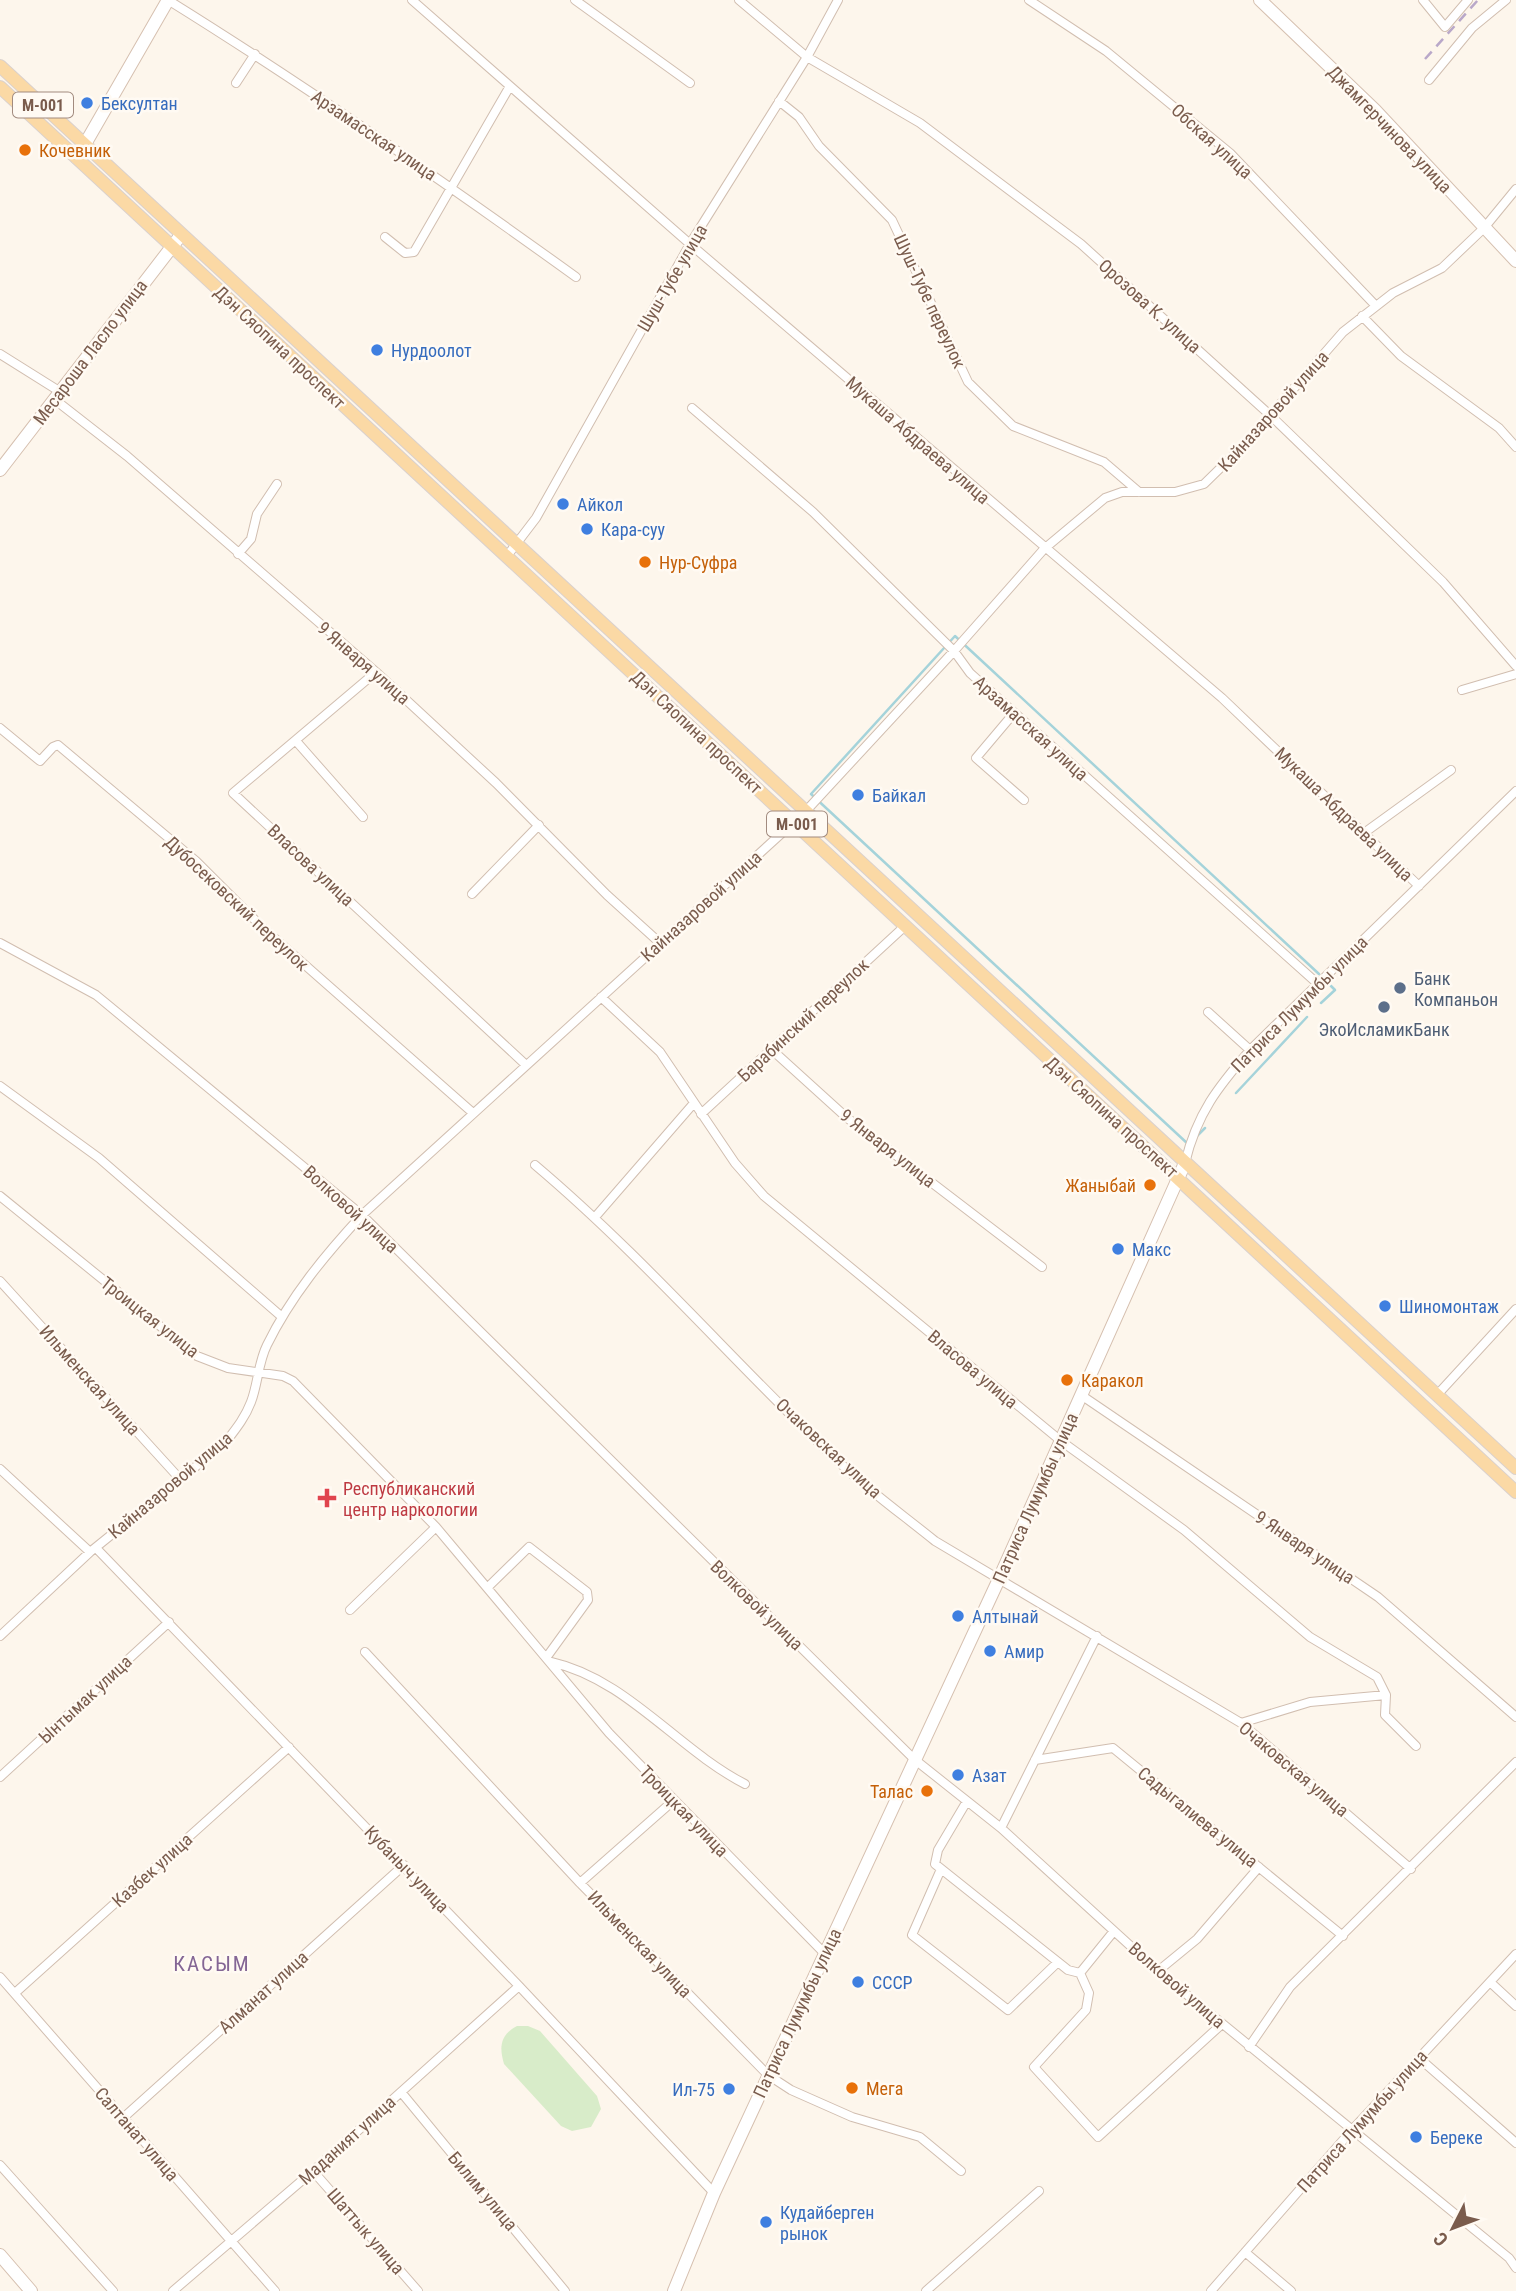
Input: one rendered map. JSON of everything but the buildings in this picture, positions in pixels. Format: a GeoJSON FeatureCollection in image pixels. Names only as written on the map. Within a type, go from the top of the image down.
{"type":"FeatureCollection","features":[{"type":"Feature","properties":{"kind":"main road","name":"Дэн Сяопина проспект"},"geometry":{"type":"LineString","coordinates":[[0,66],[1516,1468]]}},
{"type":"Feature","properties":{"kind":"main road","name":"Дэн Сяопина проспект"},"geometry":{"type":"LineString","coordinates":[[0,87],[1516,1492]]}},
{"type":"Feature","properties":{"kind":"main road"},"geometry":{"type":"LineString","coordinates":[[993,1008],[1004,996]]}},
{"type":"Feature","properties":{"kind":"street","name":"Арзамасская улица"},"geometry":{"type":"LineString","coordinates":[[168,0],[255,54],[452,188],[576,277]]}},
{"type":"Feature","properties":{"kind":"street"},"geometry":{"type":"LineString","coordinates":[[77,158],[168,0]]}},
{"type":"Feature","properties":{"kind":"street","name":"Мукаша Абдраева улица"},"geometry":{"type":"LineString","coordinates":[[412,0],[690,244],[1044,549],[1222,698],[1419,886]]}},
{"type":"Feature","properties":{"kind":"street"},"geometry":{"type":"LineString","coordinates":[[575,0],[690,83]]}},
{"type":"Feature","properties":{"kind":"street","name":"Орозова К. улица"},"geometry":{"type":"LineString","coordinates":[[739,0],[807,57],[920,123],[1081,244],[1270,415],[1443,582],[1516,666]]}},
{"type":"Feature","properties":{"kind":"street","name":"Шуш-Тубе улица"},"geometry":{"type":"LineString","coordinates":[[507,556],[518,544],[690,244],[807,57],[838,0]]}},
{"type":"Feature","properties":{"kind":"street","name":"Обская улица"},"geometry":{"type":"LineString","coordinates":[[1029,0],[1107,51],[1230,153],[1376,306]]}},
{"type":"Feature","properties":{"kind":"street","name":"Джамгерчинова улица"},"geometry":{"type":"LineString","coordinates":[[1260,0],[1375,110],[1516,261]]}},
{"type":"Feature","properties":{"kind":"street"},"geometry":{"type":"LineString","coordinates":[[1423,0],[1445,27],[1468,0]]}},
{"type":"Feature","properties":{"kind":"street"},"geometry":{"type":"LineString","coordinates":[[1429,80],[1472,28],[1506,0]]}},
{"type":"Feature","properties":{"kind":"street"},"geometry":{"type":"LineString","coordinates":[[236,83],[255,54]]}},
{"type":"Feature","properties":{"kind":"street"},"geometry":{"type":"LineString","coordinates":[[385,237],[405,253],[414,252],[510,86]]}},
{"type":"Feature","properties":{"kind":"street","name":"Шуш-Тубе переулок"},"geometry":{"type":"LineString","coordinates":[[779,101],[799,117],[819,146],[892,220],[968,382],[1013,426],[1104,462],[1139,493]]}},
{"type":"Feature","properties":{"kind":"street","name":"Кайназаровой улица"},"geometry":{"type":"LineString","coordinates":[[0,1636],[93,1550],[225,1443],[240,1424],[251,1401],[265,1348],[282,1317],[318,1263],[362,1215],[805,812],[1044,549],[1105,498],[1122,492],[1175,492],[1204,484],[1270,415],[1343,332],[1393,293],[1442,268],[1484,228],[1516,189]]}},
{"type":"Feature","properties":{"kind":"street","name":"Месароша Ласло улица"},"geometry":{"type":"LineString","coordinates":[[0,470],[181,235]]}},
{"type":"Feature","properties":{"kind":"street"},"geometry":{"type":"LineString","coordinates":[[1362,316],[1401,356],[1499,428],[1516,447]]}},
{"type":"Feature","properties":{"kind":"street","name":"9 Января улица"},"geometry":{"type":"LineString","coordinates":[[0,354],[57,395],[376,671],[660,943]]}},
{"type":"Feature","properties":{"kind":"street","name":"Арзамасская улица"},"geometry":{"type":"LineString","coordinates":[[692,408],[813,512],[954,651],[970,673],[1318,984]]}},
{"type":"Feature","properties":{"kind":"street"},"geometry":{"type":"LineString","coordinates":[[238,554],[251,539],[257,514],[278,484]]}},
{"type":"Feature","properties":{"kind":"street","name":"Власова улица"},"geometry":{"type":"LineString","coordinates":[[376,671],[233,793],[526,1065]]}},
{"type":"Feature","properties":{"kind":"street"},"geometry":{"type":"LineString","coordinates":[[1462,690],[1516,674]]}},
{"type":"Feature","properties":{"kind":"street"},"geometry":{"type":"LineString","coordinates":[[1014,713],[976,758],[1024,800]]}},
{"type":"Feature","properties":{"kind":"street","name":"Дубосековский переулок"},"geometry":{"type":"LineString","coordinates":[[0,728],[40,761],[53,747],[58,746],[197,861],[255,922],[473,1113]]}},
{"type":"Feature","properties":{"kind":"street"},"geometry":{"type":"LineString","coordinates":[[296,741],[363,817]]}},
{"type":"Feature","properties":{"kind":"street"},"geometry":{"type":"LineString","coordinates":[[1364,833],[1451,770]]}},
{"type":"Feature","properties":{"kind":"street","name":"Патриса Лумумбы улица"},"geometry":{"type":"LineString","coordinates":[[674,2291],[714,2193],[999,1579],[1185,1163],[1197,1124],[1214,1090],[1251,1050],[1516,791]]}},
{"type":"Feature","properties":{"kind":"street"},"geometry":{"type":"LineString","coordinates":[[471,894],[539,825]]}},
{"type":"Feature","properties":{"kind":"street","name":"Барабинский переулок"},"geometry":{"type":"LineString","coordinates":[[701,1114],[905,926]]}},
{"type":"Feature","properties":{"kind":"street","name":"Волковой улица"},"geometry":{"type":"LineString","coordinates":[[0,943],[96,995],[362,1215],[914,1759],[1001,1828],[1158,1971],[1509,2258],[1516,2268]]}},
{"type":"Feature","properties":{"kind":"street","name":"Власова улица"},"geometry":{"type":"LineString","coordinates":[[601,997],[660,1052],[735,1163],[764,1196],[1061,1441],[1184,1530],[1310,1637],[1377,1677],[1386,1695],[1385,1715],[1416,1746]]}},
{"type":"Feature","properties":{"kind":"street"},"geometry":{"type":"LineString","coordinates":[[1208,1012],[1251,1050]]}},
{"type":"Feature","properties":{"kind":"street","name":"9 Января улица"},"geometry":{"type":"LineString","coordinates":[[771,1049],[846,1117],[1042,1267]]}},
{"type":"Feature","properties":{"kind":"street"},"geometry":{"type":"LineString","coordinates":[[0,1086],[99,1158],[282,1317]]}},
{"type":"Feature","properties":{"kind":"street"},"geometry":{"type":"LineString","coordinates":[[596,1216],[694,1103]]}},
{"type":"Feature","properties":{"kind":"street","name":"Очаковская улица"},"geometry":{"type":"LineString","coordinates":[[535,1165],[596,1216],[841,1464],[935,1541],[1241,1723],[1411,1869]]}},
{"type":"Feature","properties":{"kind":"street","name":"Троицкая улица"},"geometry":{"type":"LineString","coordinates":[[0,1196],[197,1356],[257,1374],[284,1376],[293,1381],[436,1527],[609,1732],[673,1801],[825,1954]]}},
{"type":"Feature","properties":{"kind":"street","name":"Ильменская улица"},"geometry":{"type":"LineString","coordinates":[[0,1281],[180,1479]]}},
{"type":"Feature","properties":{"kind":"street"},"geometry":{"type":"LineString","coordinates":[[1437,1395],[1516,1309]]}},
{"type":"Feature","properties":{"kind":"street","name":"9 Января улица"},"geometry":{"type":"LineString","coordinates":[[1081,1395],[1378,1597],[1516,1717]]}},
{"type":"Feature","properties":{"kind":"street","name":"Кубаныч улица"},"geometry":{"type":"LineString","coordinates":[[0,1469],[93,1550],[169,1622],[404,1865],[714,2193]]}},
{"type":"Feature","properties":{"kind":"street"},"geometry":{"type":"LineString","coordinates":[[350,1610],[436,1527]]}},
{"type":"Feature","properties":{"kind":"street"},"geometry":{"type":"LineString","coordinates":[[488,1587],[528,1547],[587,1592],[588,1600],[548,1660],[576,1668],[607,1685],[714,1766],[745,1784]]}},
{"type":"Feature","properties":{"kind":"street","name":"Ынтымак улица"},"geometry":{"type":"LineString","coordinates":[[0,1777],[169,1622]]}},
{"type":"Feature","properties":{"kind":"street"},"geometry":{"type":"LineString","coordinates":[[1001,1828],[1097,1636]]}},
{"type":"Feature","properties":{"kind":"street","name":"Ильменская улица"},"geometry":{"type":"LineString","coordinates":[[365,1652],[580,1883],[768,2075],[791,2090],[852,2117],[920,2137],[961,2171]]}},
{"type":"Feature","properties":{"kind":"street"},"geometry":{"type":"LineString","coordinates":[[1241,1723],[1310,1702],[1386,1695]]}},
{"type":"Feature","properties":{"kind":"street","name":"Казбек улица"},"geometry":{"type":"LineString","coordinates":[[15,1993],[289,1747]]}},
{"type":"Feature","properties":{"kind":"street","name":"Садыгалиева улица"},"geometry":{"type":"LineString","coordinates":[[1035,1760],[1113,1748],[1343,1936]]}},
{"type":"Feature","properties":{"kind":"street"},"geometry":{"type":"LineString","coordinates":[[1250,2047],[1290,1987],[1516,1762]]}},
{"type":"Feature","properties":{"kind":"street"},"geometry":{"type":"LineString","coordinates":[[580,1883],[673,1801]]}},
{"type":"Feature","properties":{"kind":"street"},"geometry":{"type":"LineString","coordinates":[[967,1801],[938,1850],[935,1864],[1068,1970],[1080,1973]]}},
{"type":"Feature","properties":{"kind":"street","name":"Алманат улица"},"geometry":{"type":"LineString","coordinates":[[123,2118],[404,1865]]}},
{"type":"Feature","properties":{"kind":"street"},"geometry":{"type":"LineString","coordinates":[[1158,1971],[1197,1940],[1259,1867]]}},
{"type":"Feature","properties":{"kind":"street"},"geometry":{"type":"LineString","coordinates":[[941,1869],[912,1935],[1008,2010],[1058,1962]]}},
{"type":"Feature","properties":{"kind":"street"},"geometry":{"type":"LineString","coordinates":[[1080,1973],[1114,1931]]}},
{"type":"Feature","properties":{"kind":"street","name":"Патриса Лумумбы улица"},"geometry":{"type":"LineString","coordinates":[[1211,2291],[1352,2130],[1516,1954]]}},
{"type":"Feature","properties":{"kind":"street"},"geometry":{"type":"LineString","coordinates":[[1080,1973],[1089,1993],[1086,2010],[1034,2067],[1098,2137],[1222,2024]]}},
{"type":"Feature","properties":{"kind":"street","name":"Салтанат улица"},"geometry":{"type":"LineString","coordinates":[[0,1977],[275,2291]]}},
{"type":"Feature","properties":{"kind":"street"},"geometry":{"type":"LineString","coordinates":[[1490,1982],[1516,2006]]}},
{"type":"Feature","properties":{"kind":"street","name":"Маданият улица"},"geometry":{"type":"LineString","coordinates":[[173,2291],[313,2171],[519,1986]]}},
{"type":"Feature","properties":{"kind":"street"},"geometry":{"type":"LineString","coordinates":[[1419,2058],[1516,2143]]}},
{"type":"Feature","properties":{"kind":"street","name":"Билим улица"},"geometry":{"type":"LineString","coordinates":[[401,2092],[565,2291]]}},
{"type":"Feature","properties":{"kind":"street"},"geometry":{"type":"LineString","coordinates":[[0,2165],[113,2291]]}},
{"type":"Feature","properties":{"kind":"street","name":"Шаттык улица"},"geometry":{"type":"LineString","coordinates":[[313,2171],[418,2291]]}},
{"type":"Feature","properties":{"kind":"street"},"geometry":{"type":"LineString","coordinates":[[926,2291],[1039,2191]]}},
{"type":"Feature","properties":{"kind":"street"},"geometry":{"type":"LineString","coordinates":[[1245,2252],[1291,2291]]}},
{"type":"Feature","properties":{"kind":"street"},"geometry":{"type":"LineString","coordinates":[[0,2255],[31,2291]]}},
{"type":"Feature","properties":{"kind":"green space"},"geometry":{"type":"Polygon","coordinates":[[[517,2026],[528,2026],[540,2031],[597,2096],[601,2109],[591,2127],[572,2131],[561,2126],[504,2064],[502,2042],[507,2033],[517,2026]]]}},
{"type":"Feature","properties":{"kind":"waterway"},"geometry":{"type":"LineString","coordinates":[[1188,1144],[811,794],[955,636],[1319,974]]}},
{"type":"Feature","properties":{"kind":"waterway"},"geometry":{"type":"LineString","coordinates":[[1321,1003],[1335,990],[1327,982]]}},
{"type":"Feature","properties":{"kind":"waterway"},"geometry":{"type":"LineString","coordinates":[[1236,1093],[1307,1017]]}},
{"type":"Feature","properties":{"kind":"waterway"},"geometry":{"type":"LineString","coordinates":[[1197,1136],[1205,1128]]}},
{"type":"Feature","properties":{"kind":"railway"},"geometry":{"type":"LineString","coordinates":[[1425,59],[1478,0]]}},
{"type":"Feature","properties":{"kind":"place","name":"Бексултан"},"geometry":{"type":"Point","coordinates":[87,103]}},
{"type":"Feature","properties":{"kind":"place","name":"Кочевник"},"geometry":{"type":"Point","coordinates":[25,150]}},
{"type":"Feature","properties":{"kind":"place","name":"Нурдоолот"},"geometry":{"type":"Point","coordinates":[377,350]}},
{"type":"Feature","properties":{"kind":"place","name":"Айкол"},"geometry":{"type":"Point","coordinates":[563,504]}},
{"type":"Feature","properties":{"kind":"place","name":"Кара-суу"},"geometry":{"type":"Point","coordinates":[587,529]}},
{"type":"Feature","properties":{"kind":"place","name":"Нур-Суфра"},"geometry":{"type":"Point","coordinates":[645,562]}},
{"type":"Feature","properties":{"kind":"place","name":"Байкал"},"geometry":{"type":"Point","coordinates":[858,795]}},
{"type":"Feature","properties":{"kind":"place","name":"Банк Компаньон"},"geometry":{"type":"Point","coordinates":[1400,988]}},
{"type":"Feature","properties":{"kind":"place","name":"ЭкоИсламикБанк"},"geometry":{"type":"Point","coordinates":[1384,1007]}},
{"type":"Feature","properties":{"kind":"place","name":"Жаныбай"},"geometry":{"type":"Point","coordinates":[1150,1185]}},
{"type":"Feature","properties":{"kind":"place","name":"Макс"},"geometry":{"type":"Point","coordinates":[1118,1249]}},
{"type":"Feature","properties":{"kind":"place","name":"Шиномонтаж"},"geometry":{"type":"Point","coordinates":[1385,1306]}},
{"type":"Feature","properties":{"kind":"place","name":"Каракол"},"geometry":{"type":"Point","coordinates":[1067,1380]}},
{"type":"Feature","properties":{"kind":"place","name":"Республиканский центр наркологии"},"geometry":{"type":"Point","coordinates":[327,1498]}},
{"type":"Feature","properties":{"kind":"place","name":"Алтынай"},"geometry":{"type":"Point","coordinates":[958,1616]}},
{"type":"Feature","properties":{"kind":"place","name":"Амир"},"geometry":{"type":"Point","coordinates":[990,1651]}},
{"type":"Feature","properties":{"kind":"place","name":"Азат"},"geometry":{"type":"Point","coordinates":[958,1775]}},
{"type":"Feature","properties":{"kind":"place","name":"Талас"},"geometry":{"type":"Point","coordinates":[927,1791]}},
{"type":"Feature","properties":{"kind":"place","name":"СССР"},"geometry":{"type":"Point","coordinates":[858,1982]}},
{"type":"Feature","properties":{"kind":"place","name":"Мега"},"geometry":{"type":"Point","coordinates":[852,2088]}},
{"type":"Feature","properties":{"kind":"place","name":"Ил-75"},"geometry":{"type":"Point","coordinates":[729,2089]}},
{"type":"Feature","properties":{"kind":"place","name":"Береке"},"geometry":{"type":"Point","coordinates":[1416,2137]}},
{"type":"Feature","properties":{"kind":"place","name":"Кудайберген рынок"},"geometry":{"type":"Point","coordinates":[766,2222]}},
{"type":"Feature","properties":{"kind":"district","name":"КАСЫМ"},"geometry":{"type":"Point","coordinates":[212,1964]}}]}
